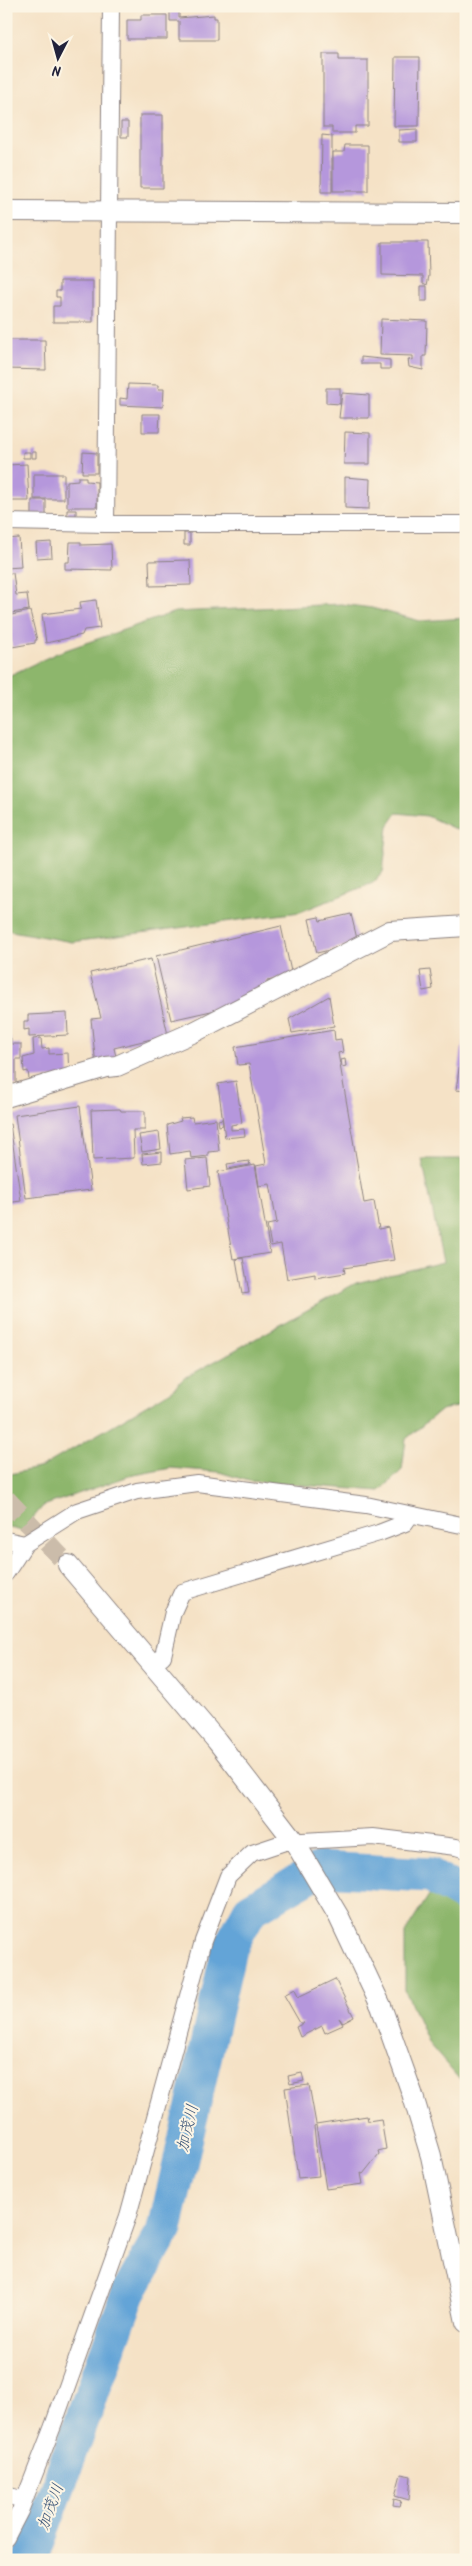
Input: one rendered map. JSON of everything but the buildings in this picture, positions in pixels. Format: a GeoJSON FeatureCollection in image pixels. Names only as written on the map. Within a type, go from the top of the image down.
{"type":"FeatureCollection","features":[{"type":"Feature","properties":{"kind":"street"},"geometry":{"type":"LineString","coordinates":[[106,524],[111,6]]}},
{"type":"Feature","properties":{"kind":"street"},"geometry":{"type":"LineString","coordinates":[[6,211],[466,214]]}},
{"type":"Feature","properties":{"kind":"street"},"geometry":{"type":"LineString","coordinates":[[6,522],[106,524],[466,524]]}},
{"type":"Feature","properties":{"kind":"street"},"geometry":{"type":"LineString","coordinates":[[6,1097],[106,1066],[117,1066],[202,1028],[390,932],[466,926]]}},
{"type":"Feature","properties":{"kind":"street"},"geometry":{"type":"LineString","coordinates":[[6,1573],[25,1544],[77,1511],[137,1491],[197,1483],[366,1505],[410,1516],[466,1526]]}},
{"type":"Feature","properties":{"kind":"street"},"geometry":{"type":"LineString","coordinates":[[152,1664],[163,1656],[173,1612],[182,1592],[379,1533],[405,1523],[410,1516]]}},
{"type":"Feature","properties":{"kind":"street"},"geometry":{"type":"LineString","coordinates":[[6,1540],[25,1544]]}},
{"type":"Feature","properties":{"kind":"street"},"geometry":{"type":"LineString","coordinates":[[68,1565],[217,1741],[294,1842],[339,1917],[381,2006],[432,2156],[466,2322]]}},
{"type":"Feature","properties":{"kind":"street"},"geometry":{"type":"LineString","coordinates":[[6,2538],[53,2426],[128,2216],[203,1941],[228,1876],[252,1853],[285,1842],[373,1837],[456,1847],[466,1850]]}},
{"type":"Feature","properties":{"kind":"street"},"geometry":{"type":"LineString","coordinates":[[6,2495],[23,2500]]}},
{"type":"Feature","properties":{"kind":"green space"},"geometry":{"type":"Polygon","coordinates":[[[341,604],[372,608],[420,621],[466,618],[466,834],[427,816],[397,813],[388,826],[383,872],[373,883],[300,912],[72,942],[6,930],[6,677],[57,653],[175,612],[341,604]]]}},
{"type":"Feature","properties":{"kind":"green space"},"geometry":{"type":"Polygon","coordinates":[[[422,1159],[466,1159],[466,1405],[441,1410],[406,1439],[402,1470],[380,1491],[249,1481],[219,1472],[171,1468],[129,1476],[43,1506],[22,1531],[6,1527],[6,1475],[42,1467],[173,1390],[183,1379],[356,1283],[443,1262],[422,1159]]]}},
{"type":"Feature","properties":{"kind":"green space"},"geometry":{"type":"Polygon","coordinates":[[[466,1880],[466,2087],[429,2044],[405,1990],[405,1933],[436,1884],[466,1880]]]}},
{"type":"Feature","properties":{"kind":"waterway","name":"加茂川"},"geometry":{"type":"LineString","coordinates":[[31,2560],[129,2292],[165,2229],[229,1949],[250,1910],[320,1869],[430,1875],[466,1896]]}},
{"type":"Feature","properties":{"kind":"tunnel"},"geometry":{"type":"LineString","coordinates":[[6,1499],[68,1565]]}}]}
